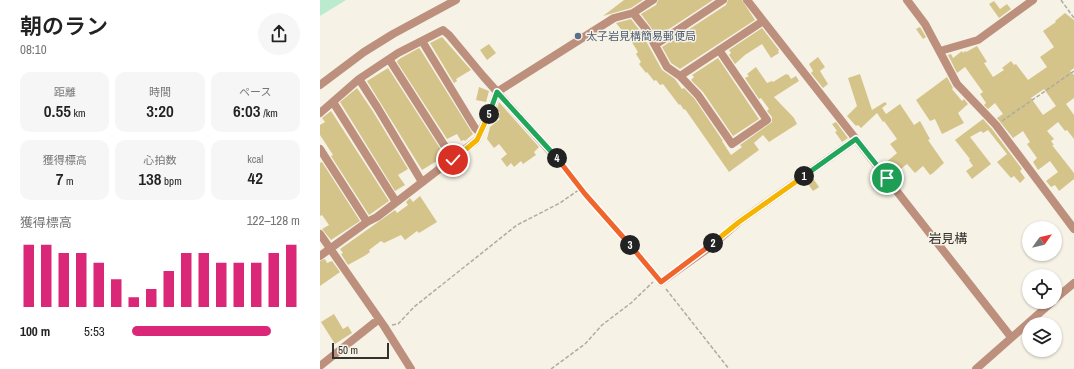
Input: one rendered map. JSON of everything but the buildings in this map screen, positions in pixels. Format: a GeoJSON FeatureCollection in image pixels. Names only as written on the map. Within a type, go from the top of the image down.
{"type":"FeatureCollection","features":[{"type":"Feature","properties":{"kind":"street"},"geometry":{"type":"LineString","coordinates":[[320,85],[364,52],[393,34],[456,0]]}},
{"type":"Feature","properties":{"kind":"street"},"geometry":{"type":"LineString","coordinates":[[320,256],[367,222],[376,218],[477,140],[497,92],[614,18],[633,13],[653,0]]}},
{"type":"Feature","properties":{"kind":"street"},"geometry":{"type":"LineString","coordinates":[[654,45],[723,0]]}},
{"type":"Feature","properties":{"kind":"street"},"geometry":{"type":"LineString","coordinates":[[747,0],[1011,337]]}},
{"type":"Feature","properties":{"kind":"street"},"geometry":{"type":"LineString","coordinates":[[907,0],[925,24],[957,84],[996,125],[1074,229]]}},
{"type":"Feature","properties":{"kind":"street"},"geometry":{"type":"LineString","coordinates":[[940,52],[978,40],[1033,0]]}},
{"type":"Feature","properties":{"kind":"street"},"geometry":{"type":"LineString","coordinates":[[633,13],[646,30],[667,67],[680,76],[698,96],[732,144],[767,120],[719,50]]}},
{"type":"Feature","properties":{"kind":"street"},"geometry":{"type":"LineString","coordinates":[[680,76],[763,21]]}},
{"type":"Feature","properties":{"kind":"street"},"geometry":{"type":"LineString","coordinates":[[320,113],[359,78],[389,59],[443,30],[558,160]]}},
{"type":"Feature","properties":{"kind":"street"},"geometry":{"type":"LineString","coordinates":[[422,41],[475,128],[480,133]]}},
{"type":"Feature","properties":{"kind":"street"},"geometry":{"type":"LineString","coordinates":[[389,59],[453,160]]}},
{"type":"Feature","properties":{"kind":"street"},"geometry":{"type":"LineString","coordinates":[[359,78],[422,182]]}},
{"type":"Feature","properties":{"kind":"street"},"geometry":{"type":"LineString","coordinates":[[333,102],[396,202]]}},
{"type":"Feature","properties":{"kind":"street"},"geometry":{"type":"LineString","coordinates":[[661,282],[710,247],[739,222],[856,139]]}},
{"type":"Feature","properties":{"kind":"street"},"geometry":{"type":"LineString","coordinates":[[320,149],[367,222]]}},
{"type":"Feature","properties":{"kind":"street"},"geometry":{"type":"LineString","coordinates":[[320,234],[411,369]]}},
{"type":"Feature","properties":{"kind":"street"},"geometry":{"type":"LineString","coordinates":[[1062,293],[1074,283]]}},
{"type":"Feature","properties":{"kind":"street"},"geometry":{"type":"LineString","coordinates":[[976,369],[1044,309]]}},
{"type":"Feature","properties":{"kind":"street"},"geometry":{"type":"LineString","coordinates":[[320,366],[381,323]]}},
{"type":"Feature","properties":{"kind":"path"},"geometry":{"type":"LineString","coordinates":[[1060,0],[1074,18]]}},
{"type":"Feature","properties":{"kind":"path"},"geometry":{"type":"LineString","coordinates":[[996,125],[1074,71]]}},
{"type":"Feature","properties":{"kind":"path"},"geometry":{"type":"LineString","coordinates":[[551,369],[585,344],[602,325],[631,303],[657,278],[558,160]]}},
{"type":"Feature","properties":{"kind":"path"},"geometry":{"type":"LineString","coordinates":[[381,323],[398,324],[414,307],[517,225],[560,203],[580,188]]}},
{"type":"Feature","properties":{"kind":"path"},"geometry":{"type":"LineString","coordinates":[[661,282],[729,369]]}},
{"type":"Feature","properties":{"kind":"green space"},"geometry":{"type":"Polygon","coordinates":[[[320,0],[346,0],[320,16],[320,0]]]}},
{"type":"Feature","properties":{"kind":"place","name":"太子岩見構簡易郵便局"},"geometry":{"type":"Point","coordinates":[578,36]}},
{"type":"Feature","properties":{"kind":"district","name":"岩見構"},"geometry":{"type":"Point","coordinates":[948,238]}},
{"type":"Feature","properties":{"kind":"route"},"geometry":{"type":"LineString","coordinates":[[453,160],[477,140],[497,92],[558,160],[576,184],[661,282],[710,247],[739,222],[856,139],[887,178]]}}]}
